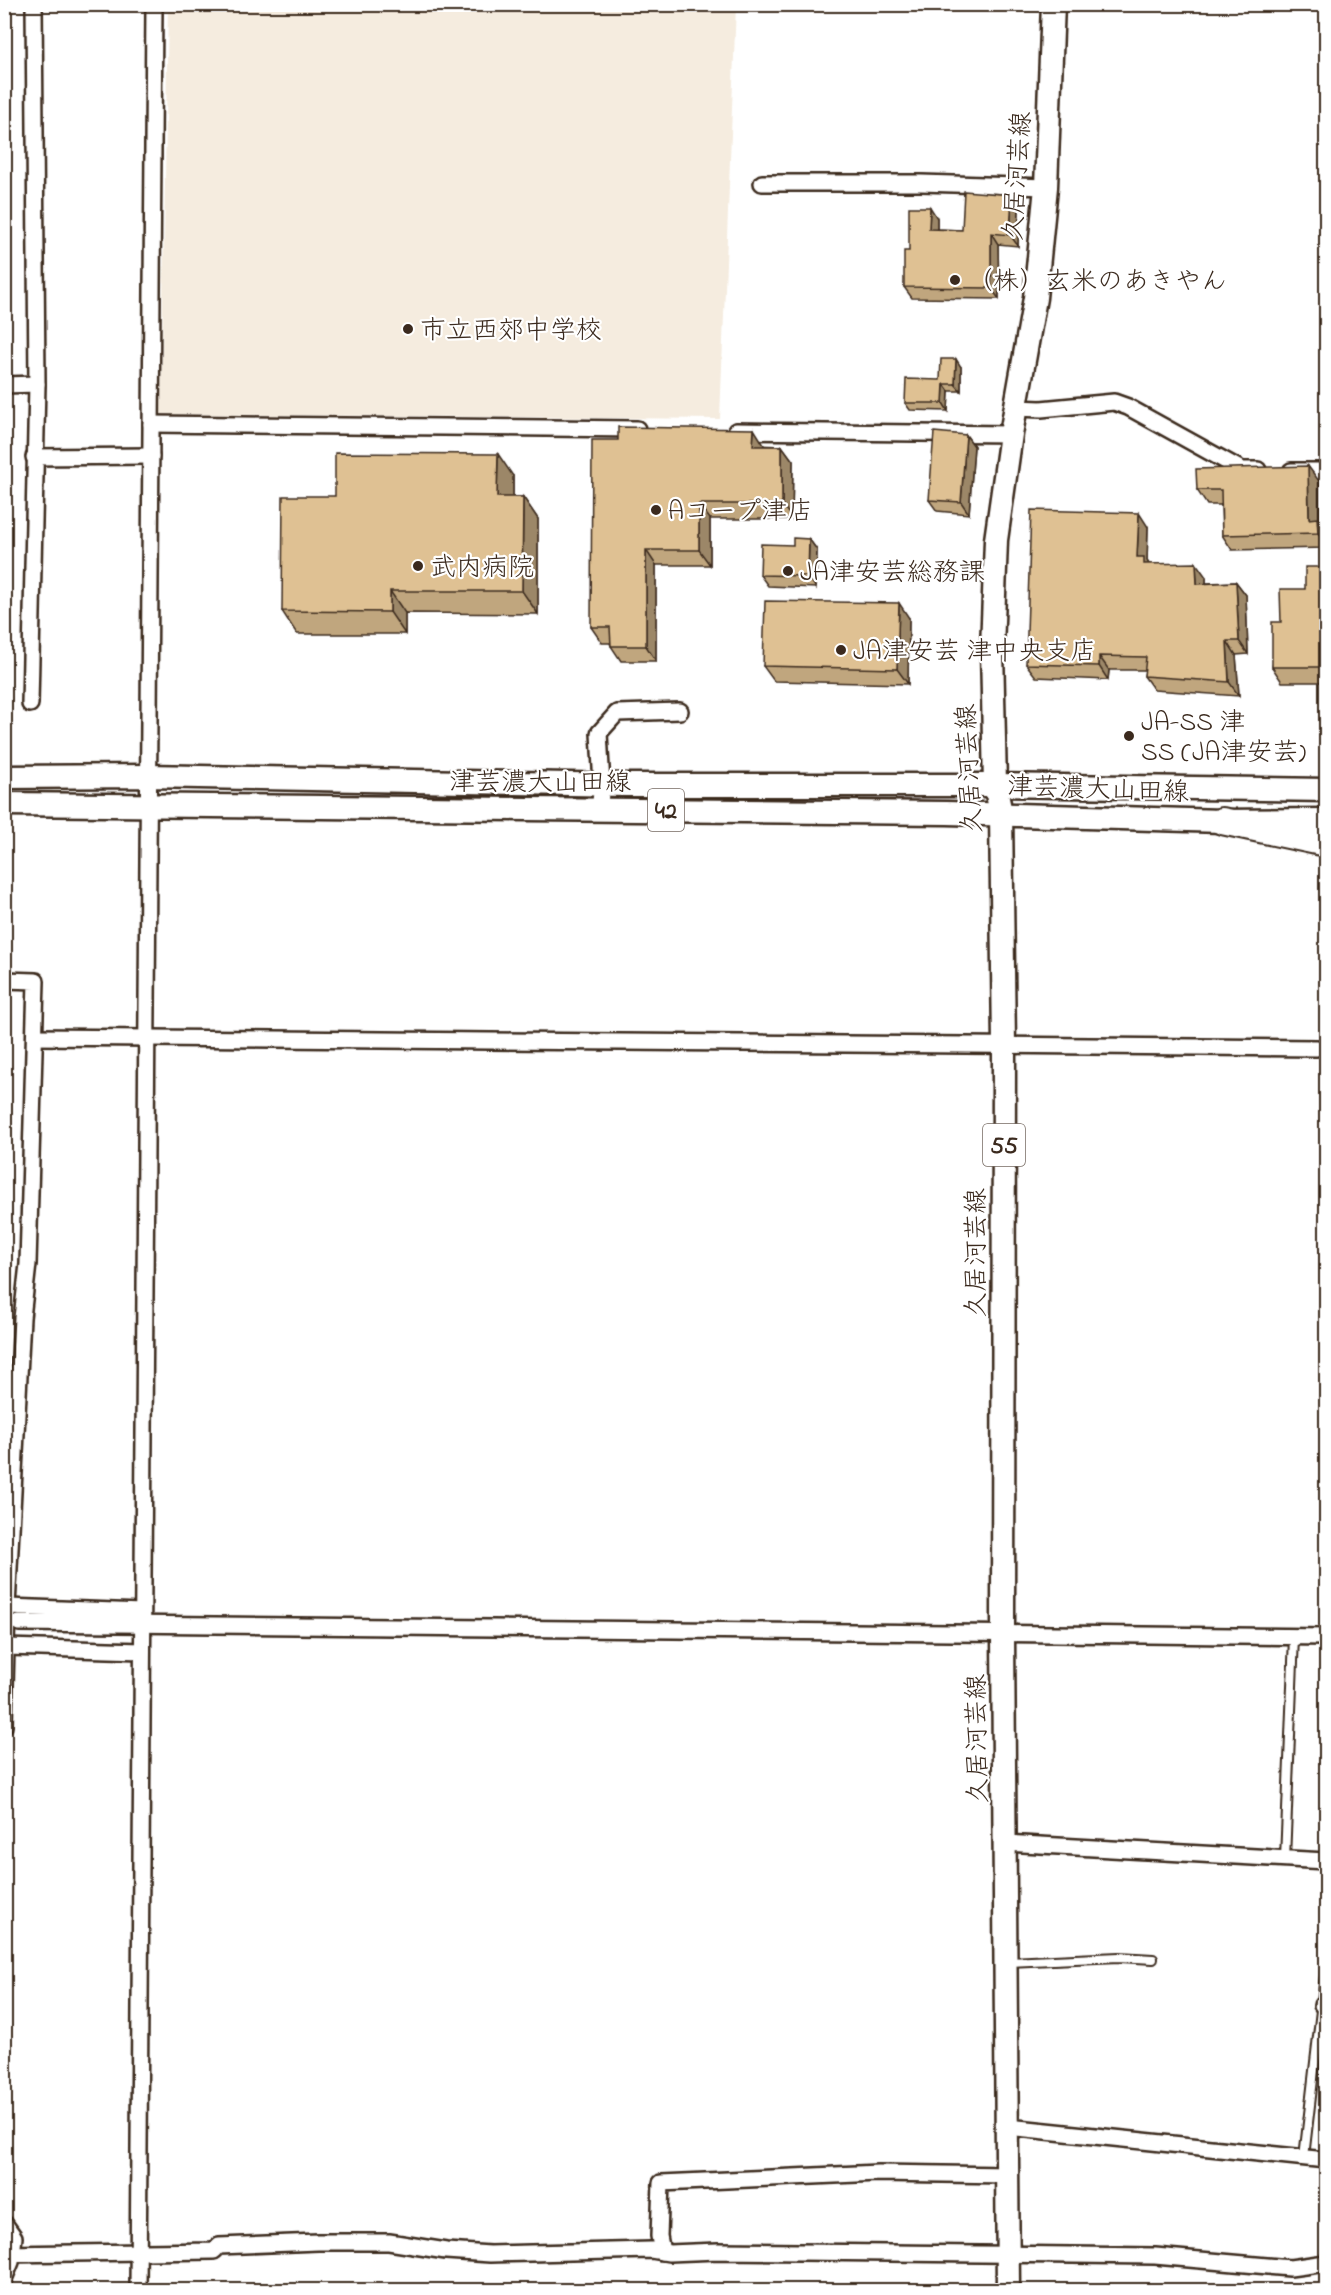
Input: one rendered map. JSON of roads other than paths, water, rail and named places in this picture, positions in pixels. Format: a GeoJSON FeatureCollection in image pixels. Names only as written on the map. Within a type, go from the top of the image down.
{"type":"FeatureCollection","features":[{"type":"Feature","properties":{"kind":"highway"},"geometry":{"type":"LineString","coordinates":[[1222,820],[1326,843]]}},
{"type":"Feature","properties":{"kind":"main road","name":"久居河芸線"},"geometry":{"type":"LineString","coordinates":[[1008,2290],[1003,1634],[1004,1045],[1001,813],[996,785],[992,649],[993,593],[996,540],[1011,434],[1035,298],[1046,187],[1053,4]]}},
{"type":"Feature","properties":{"kind":"main road","name":"津芸濃大山田線"},"geometry":{"type":"LineString","coordinates":[[4,777],[148,776],[602,785],[996,785],[1326,790]]}},
{"type":"Feature","properties":{"kind":"main road","name":"津芸濃大山田線"},"geometry":{"type":"LineString","coordinates":[[4,804],[1001,813],[1222,820],[1326,820]]}},
{"type":"Feature","properties":{"kind":"street"},"geometry":{"type":"LineString","coordinates":[[30,704],[37,384],[34,4]]}},
{"type":"Feature","properties":{"kind":"street"},"geometry":{"type":"LineString","coordinates":[[138,2290],[154,4]]}},
{"type":"Feature","properties":{"kind":"street"},"geometry":{"type":"LineString","coordinates":[[762,183],[921,183],[1046,187]]}},
{"type":"Feature","properties":{"kind":"street"},"geometry":{"type":"LineString","coordinates":[[4,385],[37,384]]}},
{"type":"Feature","properties":{"kind":"street"},"geometry":{"type":"LineString","coordinates":[[1016,408],[1041,409],[1114,402],[1128,407],[1242,470],[1326,471]]}},
{"type":"Feature","properties":{"kind":"street"},"geometry":{"type":"LineString","coordinates":[[151,424],[653,430]]}},
{"type":"Feature","properties":{"kind":"street"},"geometry":{"type":"LineString","coordinates":[[724,430],[1011,434]]}},
{"type":"Feature","properties":{"kind":"street"},"geometry":{"type":"LineString","coordinates":[[34,457],[150,456]]}},
{"type":"Feature","properties":{"kind":"street"},"geometry":{"type":"LineString","coordinates":[[599,810],[602,785],[599,733],[617,713],[680,711]]}},
{"type":"Feature","properties":{"kind":"street"},"geometry":{"type":"LineString","coordinates":[[4,980],[36,981],[28,1264],[22,1318],[7,1607],[4,1726]]}},
{"type":"Feature","properties":{"kind":"street"},"geometry":{"type":"LineString","coordinates":[[35,1037],[1317,1048]]}},
{"type":"Feature","properties":{"kind":"street"},"geometry":{"type":"LineString","coordinates":[[7,1607],[142,1618]]}},
{"type":"Feature","properties":{"kind":"street"},"geometry":{"type":"LineString","coordinates":[[19,1623],[142,1618],[1003,1634],[1326,1637]]}},
{"type":"Feature","properties":{"kind":"street"},"geometry":{"type":"LineString","coordinates":[[6,1647],[142,1651]]}},
{"type":"Feature","properties":{"kind":"street"},"geometry":{"type":"LineString","coordinates":[[1005,1843],[1326,1861]]}},
{"type":"Feature","properties":{"kind":"street"},"geometry":{"type":"LineString","coordinates":[[1008,2127],[1326,2160]]}},
{"type":"Feature","properties":{"kind":"street"},"geometry":{"type":"LineString","coordinates":[[662,2252],[659,2236],[661,2183],[878,2173],[1008,2175]]}},
{"type":"Feature","properties":{"kind":"street"},"geometry":{"type":"LineString","coordinates":[[4,2223],[14,2237],[8,2254],[8,2274],[4,2279]]}},
{"type":"Feature","properties":{"kind":"street"},"geometry":{"type":"LineString","coordinates":[[8,2254],[214,2251],[219,2246],[389,2242],[446,2251],[490,2254],[1009,2253],[1155,2256],[1290,2268],[1326,2263]]}},
{"type":"Feature","properties":{"kind":"lane"},"geometry":{"type":"LineString","coordinates":[[1285,1859],[1294,1637]]}},
{"type":"Feature","properties":{"kind":"lane"},"geometry":{"type":"LineString","coordinates":[[1007,1962],[1119,1957],[1153,1959]]}},
{"type":"Feature","properties":{"kind":"lane"},"geometry":{"type":"LineString","coordinates":[[1304,2157],[1324,2005],[1326,1967]]}},
{"type":"Feature","properties":{"kind":"place","name":"（株）玄米のあきやん"},"geometry":{"type":"Point","coordinates":[955,280]}},
{"type":"Feature","properties":{"kind":"place","name":"市立西郊中学校"},"geometry":{"type":"Point","coordinates":[408,329]}},
{"type":"Feature","properties":{"kind":"place","name":"Aコープ津店"},"geometry":{"type":"Point","coordinates":[656,510]}},
{"type":"Feature","properties":{"kind":"place","name":"武内病院"},"geometry":{"type":"Point","coordinates":[418,566]}},
{"type":"Feature","properties":{"kind":"place","name":"JA津安芸総務課"},"geometry":{"type":"Point","coordinates":[788,571]}},
{"type":"Feature","properties":{"kind":"place","name":"JA津安芸 津中央支店"},"geometry":{"type":"Point","coordinates":[841,650]}},
{"type":"Feature","properties":{"kind":"place","name":"JA-SS 津 SS (JA津安芸)"},"geometry":{"type":"Point","coordinates":[1129,736]}}]}
